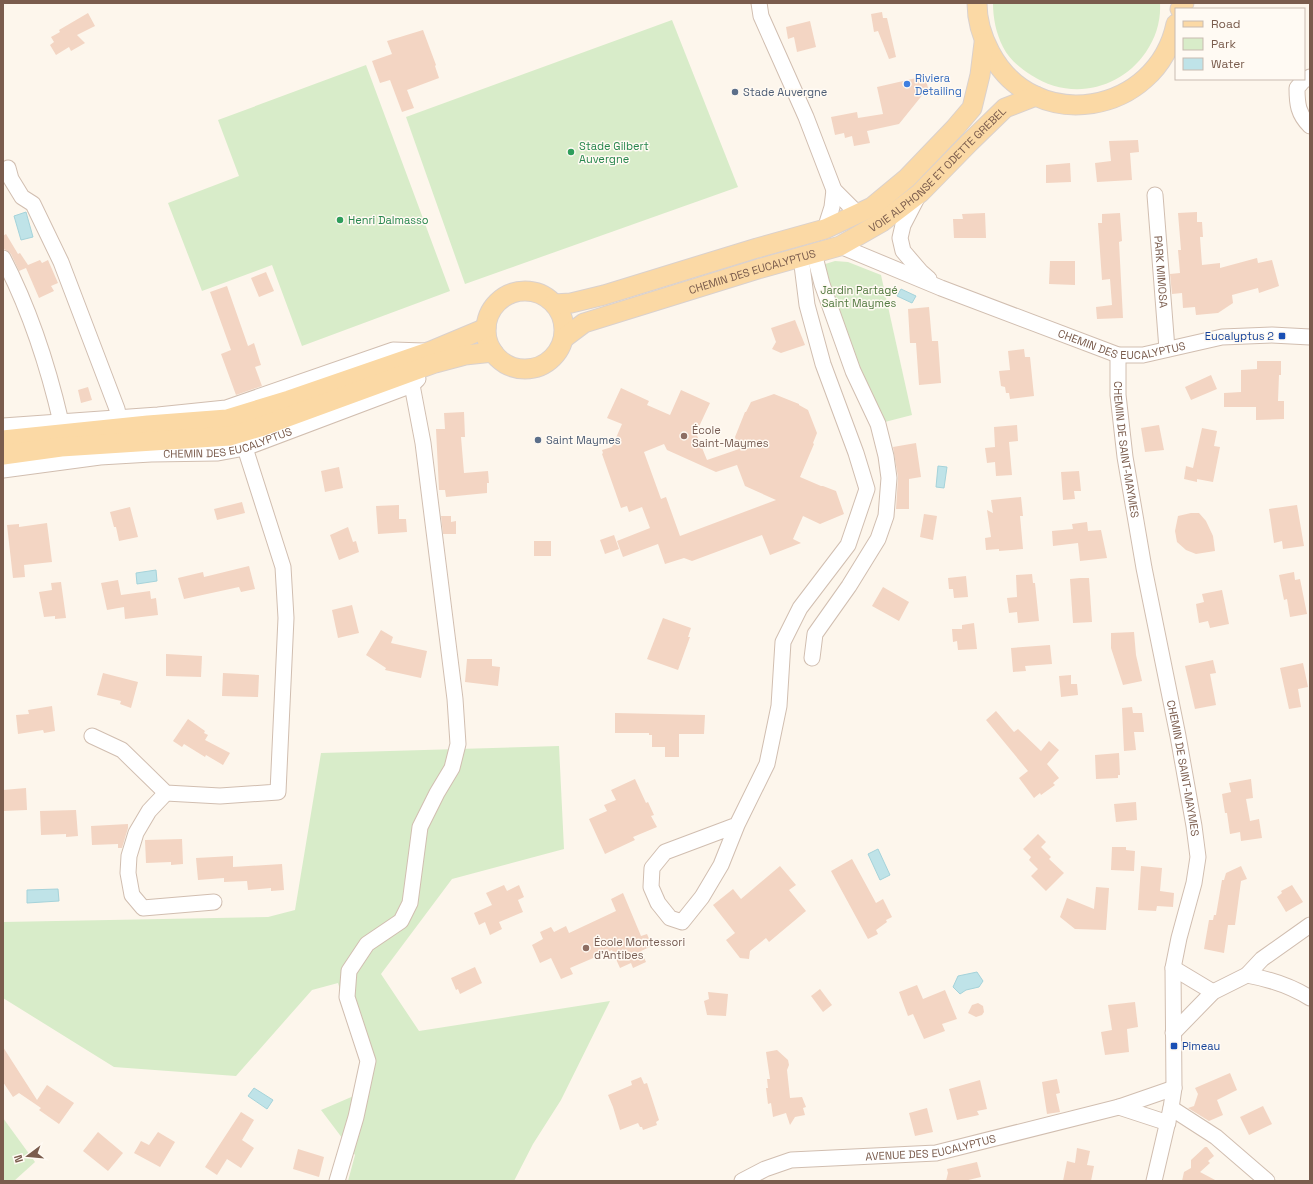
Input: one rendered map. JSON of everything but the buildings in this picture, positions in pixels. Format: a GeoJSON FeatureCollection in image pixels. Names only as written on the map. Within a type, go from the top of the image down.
{"type":"FeatureCollection","features":[{"type":"Feature","properties":{"kind":"main road"},"geometry":{"type":"LineString","coordinates":[[977,3],[979,27],[984,42],[993,59],[1005,74],[1020,87],[1036,96],[1052,102],[1070,105],[1087,105],[1104,102],[1121,96],[1136,87],[1149,76],[1164,57],[1175,30]]}},
{"type":"Feature","properties":{"kind":"main road","name":"CHEMIN DES EUCALYPTUS"},"geometry":{"type":"LineString","coordinates":[[554,304],[571,303],[604,295],[757,248],[825,229],[872,207],[907,178],[972,108],[980,75],[984,42]]}},
{"type":"Feature","properties":{"kind":"main road","name":"VOIE ALPHONSE ET ODETTE GREBEL"},"geometry":{"type":"LineString","coordinates":[[840,246],[882,222],[920,193],[1005,108],[1036,96]]}},
{"type":"Feature","properties":{"kind":"main road","name":"CHEMIN DES EUCALYPTUS"},"geometry":{"type":"LineString","coordinates":[[564,338],[584,323],[840,246]]}},
{"type":"Feature","properties":{"kind":"main road"},"geometry":{"type":"LineString","coordinates":[[519,291],[532,291],[544,295],[554,304],[563,320],[564,338],[559,350],[551,360],[539,366],[527,369],[514,367],[502,362],[493,352],[488,340],[486,328],[489,315],[496,304],[506,295],[519,291]]}},
{"type":"Feature","properties":{"kind":"main road","name":"CHEMIN DES EUCALYPTUS"},"geometry":{"type":"LineString","coordinates":[[3,455],[61,447],[230,436],[260,427],[433,357],[486,328]]}},
{"type":"Feature","properties":{"kind":"main road","name":"CHEMIN DES EUCALYPTUS"},"geometry":{"type":"LineString","coordinates":[[3,440],[148,425],[227,419],[433,357],[493,352]]}},
{"type":"Feature","properties":{"kind":"street"},"geometry":{"type":"LineString","coordinates":[[759,3],[761,16],[806,117],[834,190],[858,214]]}},
{"type":"Feature","properties":{"kind":"street"},"geometry":{"type":"LineString","coordinates":[[1305,80],[1297,88],[1297,103],[1303,119],[1310,126]]}},
{"type":"Feature","properties":{"kind":"street"},"geometry":{"type":"LineString","coordinates":[[8,168],[11,179],[22,197],[33,204],[58,256],[117,409],[119,418]]}},
{"type":"Feature","properties":{"kind":"street"},"geometry":{"type":"LineString","coordinates":[[825,229],[832,207],[834,190]]}},
{"type":"Feature","properties":{"kind":"street","name":"CHEMIN DES EUCALYPTUS"},"geometry":{"type":"LineString","coordinates":[[920,193],[903,226],[900,238],[903,251],[921,272],[941,288]]}},
{"type":"Feature","properties":{"kind":"street","name":"PARK MIMOSA"},"geometry":{"type":"LineString","coordinates":[[1155,195],[1166,349]]}},
{"type":"Feature","properties":{"kind":"street","name":"CHEMIN DES EUCALYPTUS"},"geometry":{"type":"LineString","coordinates":[[840,246],[941,288],[1118,354],[1143,355],[1222,337],[1272,335],[1310,337]]}},
{"type":"Feature","properties":{"kind":"street"},"geometry":{"type":"LineString","coordinates":[[808,255],[822,284],[853,371],[878,424],[886,456],[888,478],[886,516],[878,539],[849,586],[815,634],[812,658]]}},
{"type":"Feature","properties":{"kind":"street"},"geometry":{"type":"LineString","coordinates":[[737,825],[665,852],[652,868],[651,887],[658,903],[670,918],[682,922],[702,897],[721,865],[737,825],[767,764],[779,706],[783,642],[800,608],[848,545],[867,489],[856,452],[823,364],[807,305],[808,255]]}},
{"type":"Feature","properties":{"kind":"street"},"geometry":{"type":"LineString","coordinates":[[3,258],[23,302],[43,354],[61,422]]}},
{"type":"Feature","properties":{"kind":"street","name":"CHEMIN DES EUCALYPTUS"},"geometry":{"type":"LineString","coordinates":[[3,426],[158,415],[226,408],[393,350],[433,357],[412,385],[245,448],[218,453],[151,454],[100,457],[3,470]]}},
{"type":"Feature","properties":{"kind":"street","name":"CHEMIN DE SAINT-MAYMES"},"geometry":{"type":"LineString","coordinates":[[1118,354],[1118,395],[1125,457],[1144,568],[1178,736],[1198,857],[1194,883],[1179,938],[1173,968],[1174,1088],[1168,1123],[1154,1181]]}},
{"type":"Feature","properties":{"kind":"street"},"geometry":{"type":"LineString","coordinates":[[337,1181],[356,1117],[368,1061],[347,997],[349,970],[367,944],[401,921],[410,903],[420,826],[452,768],[458,744],[456,699],[422,443],[412,385]]}},
{"type":"Feature","properties":{"kind":"street"},"geometry":{"type":"LineString","coordinates":[[92,736],[122,750],[166,793],[220,796],[278,792],[286,618],[283,567],[245,448]]}},
{"type":"Feature","properties":{"kind":"street"},"geometry":{"type":"LineString","coordinates":[[166,793],[149,811],[136,833],[129,856],[128,873],[132,895],[143,908],[214,902]]}},
{"type":"Feature","properties":{"kind":"street"},"geometry":{"type":"LineString","coordinates":[[1173,1033],[1214,992],[1247,975],[1262,959],[1310,925]]}},
{"type":"Feature","properties":{"kind":"street"},"geometry":{"type":"LineString","coordinates":[[1173,968],[1214,992]]}},
{"type":"Feature","properties":{"kind":"street"},"geometry":{"type":"LineString","coordinates":[[1247,975],[1267,979],[1300,992],[1310,998]]}},
{"type":"Feature","properties":{"kind":"street","name":"AVENUE DES EUCALYPTUS"},"geometry":{"type":"LineString","coordinates":[[742,1181],[765,1169],[791,1160],[936,1153],[1119,1107],[1174,1088]]}},
{"type":"Feature","properties":{"kind":"street"},"geometry":{"type":"LineString","coordinates":[[1119,1107],[1168,1123]]}},
{"type":"Feature","properties":{"kind":"street"},"geometry":{"type":"LineString","coordinates":[[1171,1108],[1216,1137],[1267,1181]]}},
{"type":"Feature","properties":{"kind":"green space"},"geometry":{"type":"Polygon","coordinates":[[[993,3],[1160,3],[1160,10],[1159,22],[1153,41],[1135,65],[1123,75],[1108,83],[1093,88],[1078,89],[1062,88],[1046,83],[1031,75],[1012,59],[1005,51],[998,36],[994,20],[993,3]]]}},
{"type":"Feature","properties":{"kind":"green space","name":"Stade Gilbert Auvergne"},"geometry":{"type":"Polygon","coordinates":[[[672,20],[738,187],[465,284],[406,117],[672,20]]]}},
{"type":"Feature","properties":{"kind":"green space","name":"Henri Dalmasso"},"geometry":{"type":"Polygon","coordinates":[[[366,65],[450,291],[302,346],[272,265],[202,291],[168,203],[239,176],[218,120],[366,65]]]}},
{"type":"Feature","properties":{"kind":"green space","name":"Jardin Partagé Saint Maymes"},"geometry":{"type":"Polygon","coordinates":[[[835,261],[848,262],[881,275],[912,415],[881,423],[863,381],[822,265],[835,261]]]}},
{"type":"Feature","properties":{"kind":"green space"},"geometry":{"type":"Polygon","coordinates":[[[559,746],[564,849],[452,879],[381,974],[419,1031],[610,1001],[561,1100],[533,1144],[514,1181],[348,1181],[355,1155],[321,1110],[370,1089],[338,983],[312,990],[236,1076],[114,1067],[3,998],[3,922],[268,917],[295,910],[321,753],[559,746]]]}},
{"type":"Feature","properties":{"kind":"green space"},"geometry":{"type":"Polygon","coordinates":[[[3,1118],[35,1162],[14,1181],[3,1181],[3,1118]]]}},
{"type":"Feature","properties":{"kind":"water"},"geometry":{"type":"Polygon","coordinates":[[[26,212],[33,237],[21,240],[14,216],[26,212]]]}},
{"type":"Feature","properties":{"kind":"water"},"geometry":{"type":"Polygon","coordinates":[[[901,289],[916,296],[912,303],[897,296],[901,289]]]}},
{"type":"Feature","properties":{"kind":"water"},"geometry":{"type":"Polygon","coordinates":[[[938,466],[947,467],[944,488],[936,487],[938,466]]]}},
{"type":"Feature","properties":{"kind":"water"},"geometry":{"type":"Polygon","coordinates":[[[156,570],[157,581],[137,584],[136,573],[156,570]]]}},
{"type":"Feature","properties":{"kind":"water"},"geometry":{"type":"Polygon","coordinates":[[[878,849],[890,875],[880,880],[868,854],[878,849]]]}},
{"type":"Feature","properties":{"kind":"water"},"geometry":{"type":"Polygon","coordinates":[[[58,889],[59,901],[27,903],[27,890],[58,889]]]}},
{"type":"Feature","properties":{"kind":"water"},"geometry":{"type":"Polygon","coordinates":[[[977,972],[983,981],[979,987],[966,990],[960,994],[953,987],[958,976],[977,972]]]}},
{"type":"Feature","properties":{"kind":"water"},"geometry":{"type":"Polygon","coordinates":[[[254,1088],[273,1100],[267,1109],[248,1096],[254,1088]]]}},
{"type":"Feature","properties":{"kind":"place","name":"Riviera Detailing"},"geometry":{"type":"Point","coordinates":[907,84]}},
{"type":"Feature","properties":{"kind":"place","name":"Stade Auvergne"},"geometry":{"type":"Point","coordinates":[735,92]}},
{"type":"Feature","properties":{"kind":"place","name":"Stade Gilbert Auvergne"},"geometry":{"type":"Point","coordinates":[571,152]}},
{"type":"Feature","properties":{"kind":"place","name":"Henri Dalmasso"},"geometry":{"type":"Point","coordinates":[340,220]}},
{"type":"Feature","properties":{"kind":"place","name":"Eucalyptus 2"},"geometry":{"type":"Point","coordinates":[1282,336]}},
{"type":"Feature","properties":{"kind":"place","name":"École Saint-Maymes"},"geometry":{"type":"Point","coordinates":[684,436]}},
{"type":"Feature","properties":{"kind":"place","name":"Saint Maymes"},"geometry":{"type":"Point","coordinates":[538,440]}},
{"type":"Feature","properties":{"kind":"place","name":"École Montessori d'Antibes"},"geometry":{"type":"Point","coordinates":[586,948]}},
{"type":"Feature","properties":{"kind":"place","name":"Pimeau"},"geometry":{"type":"Point","coordinates":[1174,1046]}}]}
